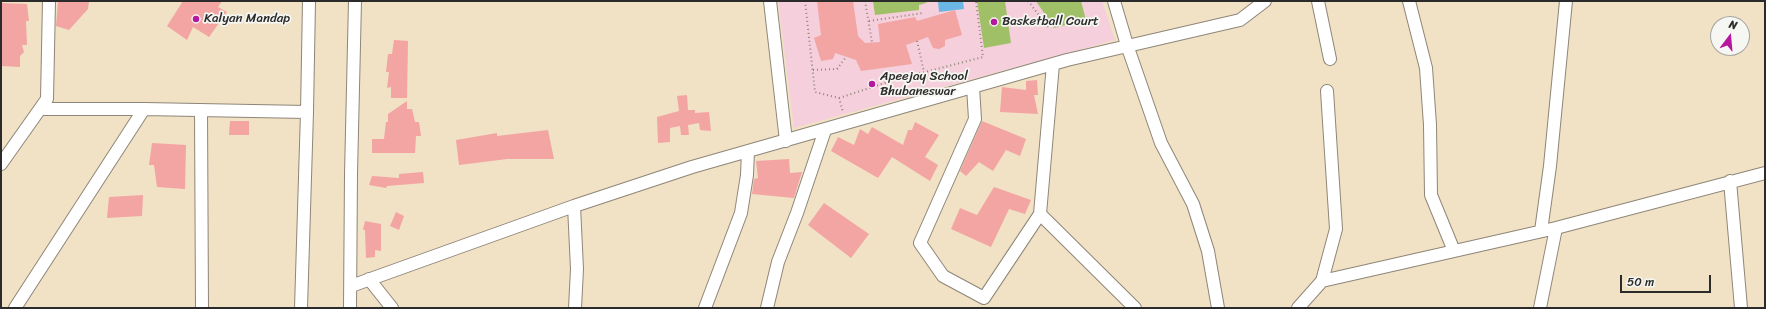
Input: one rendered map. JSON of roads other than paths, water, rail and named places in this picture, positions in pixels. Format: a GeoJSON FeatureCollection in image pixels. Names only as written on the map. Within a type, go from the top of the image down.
{"type":"FeatureCollection","features":[{"type":"Feature","properties":{"kind":"street"},"geometry":{"type":"LineString","coordinates":[[1,164],[47,99],[49,1]]}},
{"type":"Feature","properties":{"kind":"street"},"geometry":{"type":"LineString","coordinates":[[301,308],[309,1]]}},
{"type":"Feature","properties":{"kind":"street"},"geometry":{"type":"LineString","coordinates":[[350,308],[351,174],[356,1]]}},
{"type":"Feature","properties":{"kind":"street"},"geometry":{"type":"LineString","coordinates":[[770,1],[786,141]]}},
{"type":"Feature","properties":{"kind":"street"},"geometry":{"type":"LineString","coordinates":[[1114,1],[1127,45],[1161,143],[1193,204],[1208,251],[1218,308]]}},
{"type":"Feature","properties":{"kind":"street"},"geometry":{"type":"LineString","coordinates":[[350,286],[574,206],[692,167],[1053,64],[1127,45],[1240,20],[1265,1]]}},
{"type":"Feature","properties":{"kind":"street"},"geometry":{"type":"LineString","coordinates":[[1318,1],[1330,59]]}},
{"type":"Feature","properties":{"kind":"street"},"geometry":{"type":"LineString","coordinates":[[1409,1],[1426,68],[1430,125],[1431,195],[1454,251]]}},
{"type":"Feature","properties":{"kind":"street"},"geometry":{"type":"LineString","coordinates":[[1541,231],[1550,166],[1566,1]]}},
{"type":"Feature","properties":{"kind":"street"},"geometry":{"type":"LineString","coordinates":[[973,87],[975,119],[920,243],[944,276],[984,298],[1040,214],[1053,64]]}},
{"type":"Feature","properties":{"kind":"street"},"geometry":{"type":"LineString","coordinates":[[1298,308],[1322,281],[1336,229],[1327,91]]}},
{"type":"Feature","properties":{"kind":"street"},"geometry":{"type":"LineString","coordinates":[[40,109],[307,112]]}},
{"type":"Feature","properties":{"kind":"street"},"geometry":{"type":"LineString","coordinates":[[15,308],[144,109]]}},
{"type":"Feature","properties":{"kind":"street"},"geometry":{"type":"LineString","coordinates":[[201,110],[202,308]]}},
{"type":"Feature","properties":{"kind":"street"},"geometry":{"type":"LineString","coordinates":[[767,308],[778,262],[797,214],[825,130]]}},
{"type":"Feature","properties":{"kind":"street"},"geometry":{"type":"LineString","coordinates":[[705,308],[741,213],[747,175],[748,151]]}},
{"type":"Feature","properties":{"kind":"street"},"geometry":{"type":"LineString","coordinates":[[1322,281],[1556,228],[1765,173]]}},
{"type":"Feature","properties":{"kind":"street"},"geometry":{"type":"LineString","coordinates":[[1730,181],[1741,308]]}},
{"type":"Feature","properties":{"kind":"street"},"geometry":{"type":"LineString","coordinates":[[574,206],[577,269],[575,308]]}},
{"type":"Feature","properties":{"kind":"street"},"geometry":{"type":"LineString","coordinates":[[1040,214],[1135,308]]}},
{"type":"Feature","properties":{"kind":"street"},"geometry":{"type":"LineString","coordinates":[[1540,308],[1556,228]]}},
{"type":"Feature","properties":{"kind":"street"},"geometry":{"type":"LineString","coordinates":[[369,279],[392,308]]}},
{"type":"Feature","properties":{"kind":"water"},"geometry":{"type":"Polygon","coordinates":[[[938,1],[963,1],[964,9],[939,12],[938,1]]]}},
{"type":"Feature","properties":{"kind":"place","name":"Kalyan Mandap"},"geometry":{"type":"Point","coordinates":[196,19]}},
{"type":"Feature","properties":{"kind":"place","name":"Basketball Court"},"geometry":{"type":"Point","coordinates":[994,22]}},
{"type":"Feature","properties":{"kind":"place","name":"Apeejay School Bhubaneswar"},"geometry":{"type":"Point","coordinates":[872,84]}}]}
